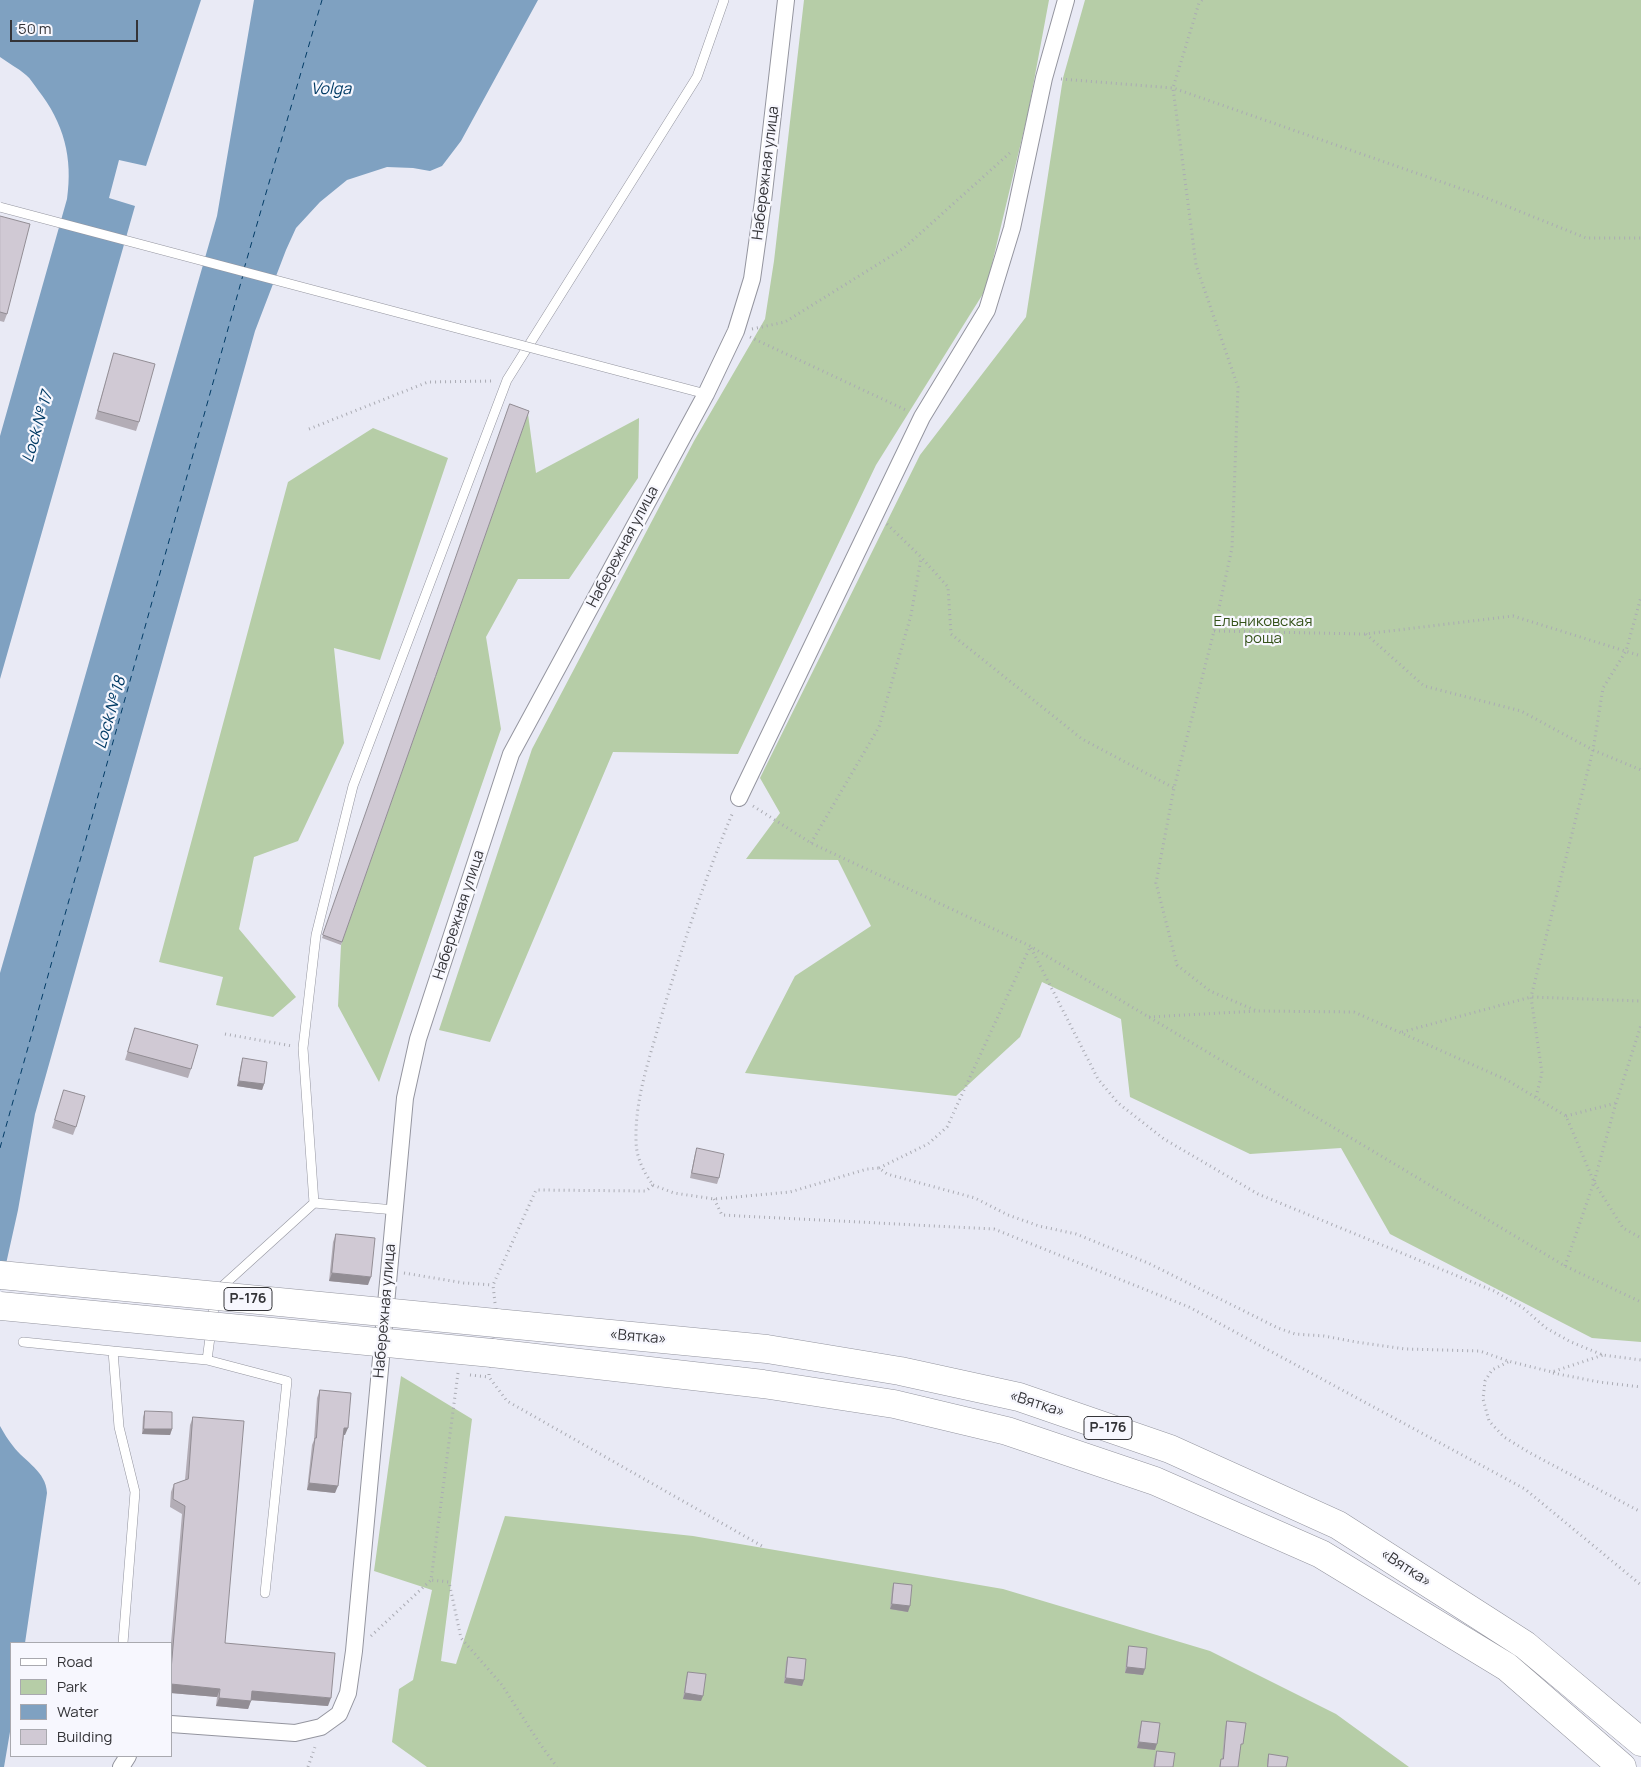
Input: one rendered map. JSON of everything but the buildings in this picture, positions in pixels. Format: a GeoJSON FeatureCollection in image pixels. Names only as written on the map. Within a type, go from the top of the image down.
{"type":"FeatureCollection","features":[{"type":"Feature","properties":{"kind":"highway","name":"«Вятка»"},"geometry":{"type":"LineString","coordinates":[[0,1275],[767,1349],[900,1370],[1020,1397],[1170,1449],[1338,1525],[1525,1645],[1641,1742]]}},
{"type":"Feature","properties":{"kind":"highway","name":"Р-176"},"geometry":{"type":"LineString","coordinates":[[0,1306],[490,1365]]}},
{"type":"Feature","properties":{"kind":"highway","name":"«Вятка»"},"geometry":{"type":"LineString","coordinates":[[490,1365],[763,1384],[894,1404],[1007,1431],[1155,1481],[1321,1554],[1498,1662],[1514,1673],[1622,1767]]}},
{"type":"Feature","properties":{"kind":"street","name":"Набережная улица"},"geometry":{"type":"LineString","coordinates":[[172,1724],[295,1732],[322,1727],[339,1714],[348,1693],[354,1651],[406,1098],[418,1039],[511,754],[738,332],[752,279],[786,0]]}},
{"type":"Feature","properties":{"kind":"street"},"geometry":{"type":"LineString","coordinates":[[739,798],[922,417],[987,310],[1012,228],[1044,78],[1066,0]]}},
{"type":"Feature","properties":{"kind":"lane"},"geometry":{"type":"LineString","coordinates":[[314,1203],[303,1048],[316,935],[352,786],[507,380],[697,77],[724,0]]}},
{"type":"Feature","properties":{"kind":"lane"},"geometry":{"type":"LineString","coordinates":[[0,207],[706,394]]}},
{"type":"Feature","properties":{"kind":"lane"},"geometry":{"type":"LineString","coordinates":[[207,1360],[216,1292],[314,1203],[395,1210]]}},
{"type":"Feature","properties":{"kind":"lane"},"geometry":{"type":"LineString","coordinates":[[23,1342],[207,1360],[286,1382],[265,1593]]}},
{"type":"Feature","properties":{"kind":"lane"},"geometry":{"type":"LineString","coordinates":[[113,1351],[119,1427],[135,1492],[123,1642]]}},
{"type":"Feature","properties":{"kind":"path"},"geometry":{"type":"LineString","coordinates":[[1202,0],[1199,3],[1173,88],[1196,265],[1238,387],[1232,548],[1214,631],[1174,788],[1156,883],[1177,965],[1210,991],[1257,1011]]}},
{"type":"Feature","properties":{"kind":"path"},"geometry":{"type":"LineString","coordinates":[[1044,78],[1173,88],[1479,195],[1586,238],[1641,238]]}},
{"type":"Feature","properties":{"kind":"path"},"geometry":{"type":"LineString","coordinates":[[738,332],[785,322],[904,248],[1011,152],[1034,124]]}},
{"type":"Feature","properties":{"kind":"path"},"geometry":{"type":"LineString","coordinates":[[738,332],[922,417]]}},
{"type":"Feature","properties":{"kind":"path"},"geometry":{"type":"LineString","coordinates":[[309,429],[428,382],[507,380]]}},
{"type":"Feature","properties":{"kind":"path"},"geometry":{"type":"LineString","coordinates":[[876,513],[921,557],[948,587],[951,634],[1082,739],[1174,788]]}},
{"type":"Feature","properties":{"kind":"path"},"geometry":{"type":"LineString","coordinates":[[811,843],[879,727],[912,615],[921,557]]}},
{"type":"Feature","properties":{"kind":"path"},"geometry":{"type":"LineString","coordinates":[[1536,1097],[1542,1073],[1531,997],[1593,750],[1602,688],[1626,651],[1641,597]]}},
{"type":"Feature","properties":{"kind":"path"},"geometry":{"type":"LineString","coordinates":[[1214,631],[1365,634],[1513,616],[1641,656]]}},
{"type":"Feature","properties":{"kind":"path"},"geometry":{"type":"LineString","coordinates":[[1365,634],[1424,686],[1521,711],[1593,750],[1641,770]]}},
{"type":"Feature","properties":{"kind":"path"},"geometry":{"type":"LineString","coordinates":[[1030,946],[947,1127],[928,1144],[879,1168],[867,1169],[790,1192],[714,1199],[674,1193],[653,1186],[641,1169],[636,1142],[637,1110],[644,1076],[677,962],[716,852],[739,798],[811,843],[1030,946],[1566,1266],[1641,1302]]}},
{"type":"Feature","properties":{"kind":"path"},"geometry":{"type":"LineString","coordinates":[[1030,946],[1098,1079],[1118,1103],[1164,1139],[1258,1194],[1494,1291],[1522,1307],[1546,1328],[1571,1342],[1603,1355],[1641,1360]]}},
{"type":"Feature","properties":{"kind":"path"},"geometry":{"type":"LineString","coordinates":[[1400,1033],[1531,997],[1641,1001]]}},
{"type":"Feature","properties":{"kind":"path"},"geometry":{"type":"LineString","coordinates":[[1148,1017],[1257,1011],[1354,1012],[1507,1080],[1566,1116],[1594,1182],[1623,1228],[1641,1238]]}},
{"type":"Feature","properties":{"kind":"path"},"geometry":{"type":"LineString","coordinates":[[1566,1266],[1594,1182],[1616,1103],[1641,1025]]}},
{"type":"Feature","properties":{"kind":"path"},"geometry":{"type":"LineString","coordinates":[[225,1034],[303,1048]]}},
{"type":"Feature","properties":{"kind":"path"},"geometry":{"type":"LineString","coordinates":[[1566,1116],[1616,1103]]}},
{"type":"Feature","properties":{"kind":"path"},"geometry":{"type":"LineString","coordinates":[[879,1168],[887,1174],[975,1198],[1008,1215],[1039,1226],[1076,1234],[1148,1263],[1278,1328],[1295,1334],[1324,1336],[1405,1349],[1480,1351],[1508,1361],[1552,1372],[1599,1382],[1641,1387]]}},
{"type":"Feature","properties":{"kind":"path"},"geometry":{"type":"LineString","coordinates":[[389,1270],[464,1283],[493,1285],[536,1190],[646,1191],[653,1186]]}},
{"type":"Feature","properties":{"kind":"path"},"geometry":{"type":"LineString","coordinates":[[714,1199],[722,1214],[994,1229],[1189,1307],[1525,1489],[1641,1585]]}},
{"type":"Feature","properties":{"kind":"path"},"geometry":{"type":"LineString","coordinates":[[1552,1372],[1603,1355]]}},
{"type":"Feature","properties":{"kind":"path"},"geometry":{"type":"LineString","coordinates":[[1508,1361],[1492,1370],[1485,1381],[1484,1399],[1489,1421],[1504,1437],[1530,1453],[1641,1512]]}},
{"type":"Feature","properties":{"kind":"path"},"geometry":{"type":"LineString","coordinates":[[490,1365],[507,1401],[762,1546]]}},
{"type":"Feature","properties":{"kind":"path"},"geometry":{"type":"LineString","coordinates":[[354,1651],[431,1580],[458,1374]]}},
{"type":"Feature","properties":{"kind":"path"},"geometry":{"type":"LineString","coordinates":[[431,1580],[449,1582],[461,1638],[502,1685],[557,1767]]}},
{"type":"Feature","properties":{"kind":"green space"},"geometry":{"type":"Polygon","coordinates":[[[804,0],[1049,0],[1028,113],[986,289],[876,465],[738,754],[613,752],[490,1042],[439,1030],[532,749],[694,441],[765,319],[774,261],[804,0]]]}},
{"type":"Feature","properties":{"kind":"green space","name":"Ельниковская роща"},"geometry":{"type":"Polygon","coordinates":[[[1085,0],[1641,0],[1641,1342],[1592,1338],[1390,1234],[1341,1148],[1250,1154],[1130,1097],[1121,1019],[1042,982],[1020,1037],[956,1096],[745,1073],[795,976],[871,926],[838,860],[746,859],[780,813],[760,778],[920,455],[1026,317],[1063,78],[1085,0]]]}},
{"type":"Feature","properties":{"kind":"green space"},"geometry":{"type":"Polygon","coordinates":[[[528,414],[536,473],[639,418],[638,478],[569,579],[518,579],[486,637],[501,729],[379,1082],[338,1006],[341,945],[528,414]]]}},
{"type":"Feature","properties":{"kind":"green space"},"geometry":{"type":"Polygon","coordinates":[[[373,428],[448,458],[380,660],[334,648],[344,743],[298,841],[254,857],[239,929],[296,997],[273,1017],[216,1005],[223,977],[159,962],[288,482],[373,428]]]}},
{"type":"Feature","properties":{"kind":"green space"},"geometry":{"type":"Polygon","coordinates":[[[401,1376],[472,1419],[441,1661],[456,1664],[505,1516],[693,1536],[1003,1589],[1210,1651],[1336,1714],[1409,1767],[427,1767],[392,1742],[399,1689],[413,1680],[432,1590],[374,1571],[401,1376]]]}},
{"type":"Feature","properties":{"kind":"water","name":"Lock № 17"},"geometry":{"type":"Polygon","coordinates":[[[0,0],[201,0],[146,166],[119,160],[109,198],[135,206],[0,679],[0,436],[67,199],[69,169],[60,128],[47,102],[28,77],[0,57],[0,0]]]}},
{"type":"Feature","properties":{"kind":"water","name":"Volga"},"geometry":{"type":"Polygon","coordinates":[[[254,0],[538,0],[461,141],[442,166],[430,171],[387,167],[347,180],[320,202],[296,228],[286,250],[255,331],[35,1114],[18,1210],[0,1291],[0,973],[217,216],[254,0]]]}},
{"type":"Feature","properties":{"kind":"water"},"geometry":{"type":"Polygon","coordinates":[[[0,1426],[13,1446],[39,1473],[46,1485],[47,1493],[25,1642],[10,1642],[10,1732],[4,1767],[0,1767],[0,1426]]]}},
{"type":"Feature","properties":{"kind":"ferry route"},"geometry":{"type":"LineString","coordinates":[[244,269],[322,0]]}},
{"type":"Feature","properties":{"kind":"ferry route"},"geometry":{"type":"LineString","coordinates":[[0,1148],[243,275]]}},
{"type":"Feature","properties":{"kind":"water label","name":"Lock № 18"},"geometry":{"type":"Point","coordinates":[111,713]}}]}
